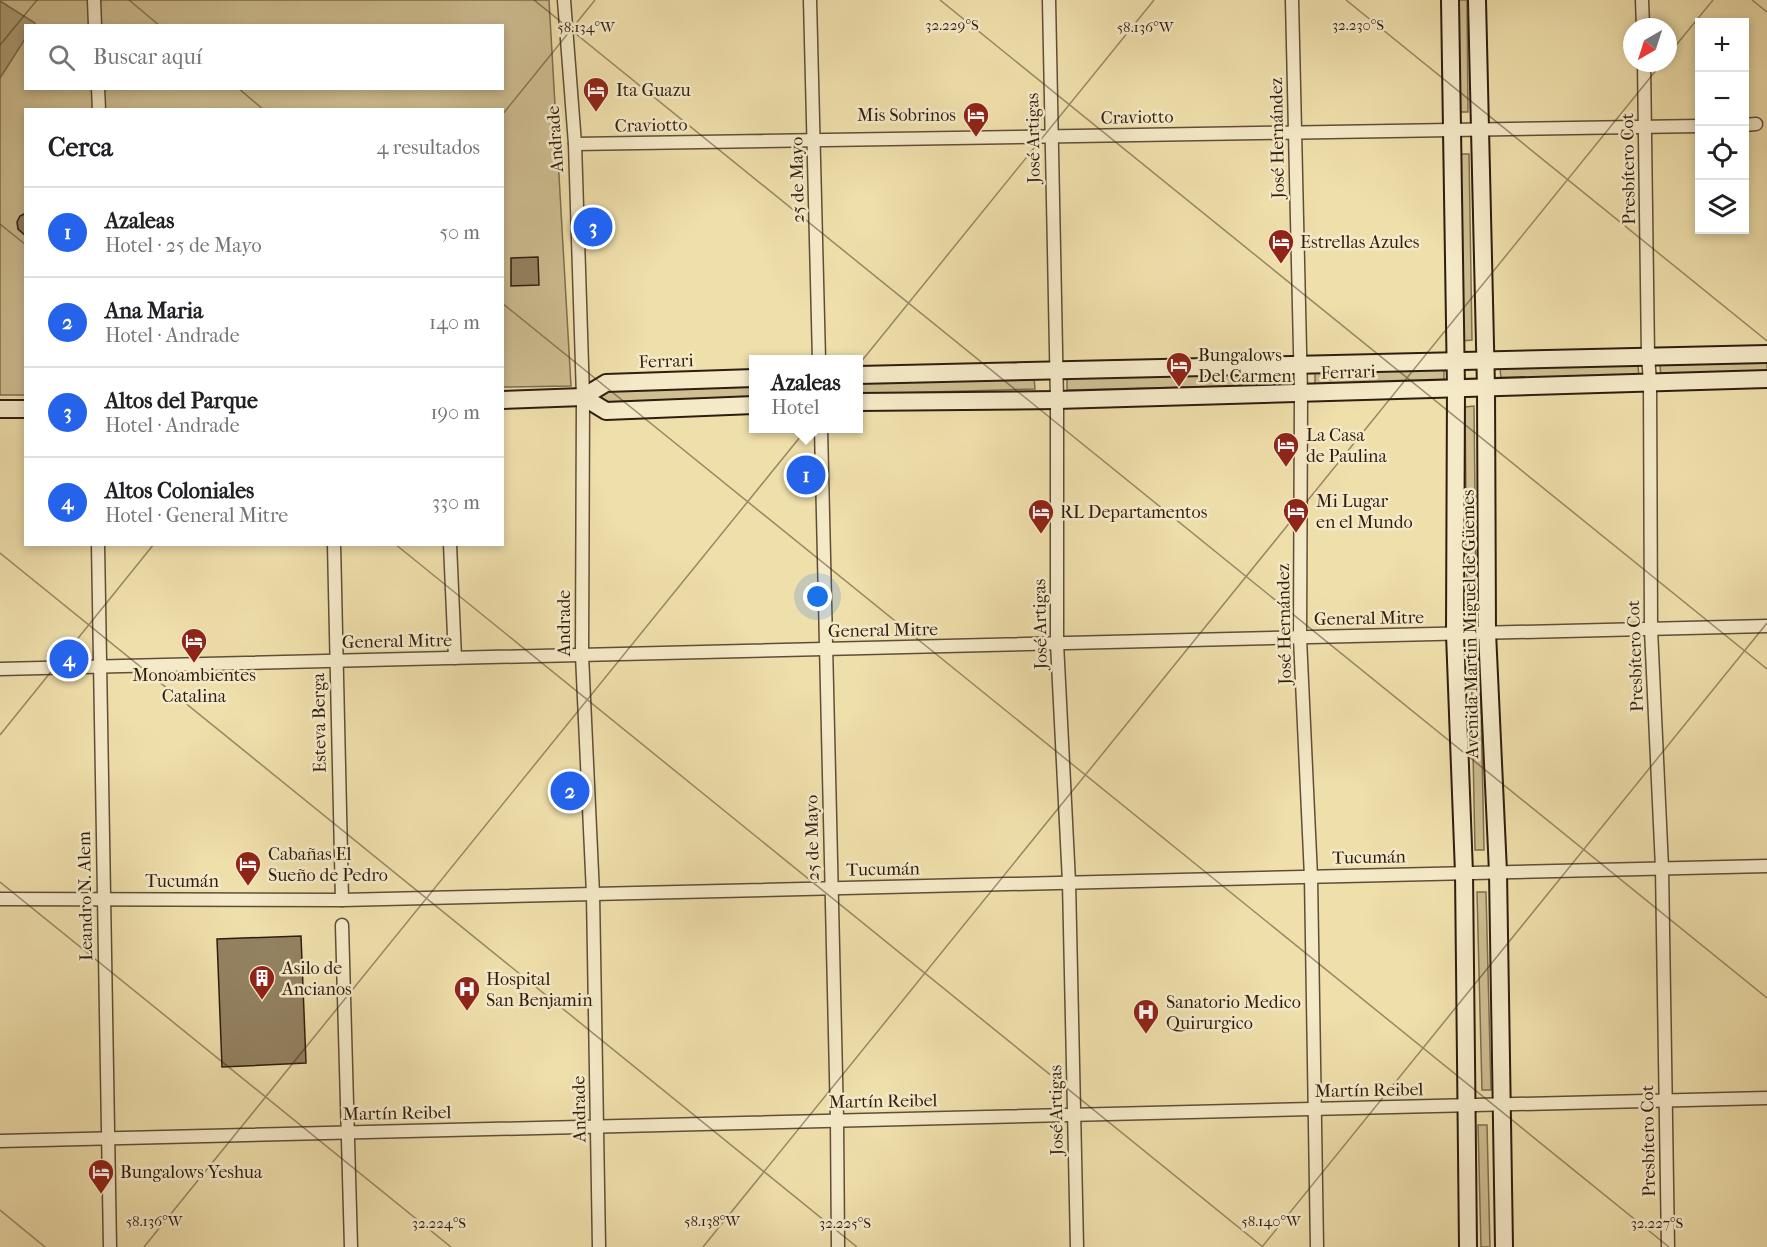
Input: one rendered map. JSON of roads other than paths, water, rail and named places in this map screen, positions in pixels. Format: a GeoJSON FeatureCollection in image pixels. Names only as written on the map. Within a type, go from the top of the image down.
{"type":"FeatureCollection","features":[{"type":"Feature","properties":{"kind":"street"},"geometry":{"type":"LineString","coordinates":[[94,0],[95,24]]}},
{"type":"Feature","properties":{"kind":"street","name":"Andrade"},"geometry":{"type":"LineString","coordinates":[[564,0],[575,144],[583,397],[582,655],[593,894],[599,1247]]}},
{"type":"Feature","properties":{"kind":"street","name":"25 de Mayo"},"geometry":{"type":"LineString","coordinates":[[810,0],[819,355]]}},
{"type":"Feature","properties":{"kind":"street","name":"José Artigas"},"geometry":{"type":"LineString","coordinates":[[1049,0],[1056,370],[1057,643],[1069,882],[1077,1247]]}},
{"type":"Feature","properties":{"kind":"street","name":"José Hernández"},"geometry":{"type":"LineString","coordinates":[[1292,0],[1300,364],[1300,638],[1311,876],[1317,1247]]}},
{"type":"Feature","properties":{"kind":"street","name":"Avenida Martin Miguel de Güemes"},"geometry":{"type":"LineString","coordinates":[[1450,0],[1456,361],[1455,634],[1464,873],[1468,1247]]}},
{"type":"Feature","properties":{"kind":"street","name":"Avenida Martin Miguel de Güemes"},"geometry":{"type":"LineString","coordinates":[[1477,0],[1486,387],[1487,632],[1498,872],[1504,1247]]}},
{"type":"Feature","properties":{"kind":"street"},"geometry":{"type":"LineString","coordinates":[[1642,0],[1643,18]]}},
{"type":"Feature","properties":{"kind":"street","name":"Presbítero Cot"},"geometry":{"type":"LineString","coordinates":[[1644,72],[1650,382],[1651,629],[1662,868],[1668,1247]]}},
{"type":"Feature","properties":{"kind":"street"},"geometry":{"type":"LineString","coordinates":[[98,90],[99,108]]}},
{"type":"Feature","properties":{"kind":"street","name":"Craviotto"},"geometry":{"type":"LineString","coordinates":[[575,144],[1695,126]]}},
{"type":"Feature","properties":{"kind":"street","name":"Ferrari"},"geometry":{"type":"LineString","coordinates":[[863,375],[1767,354]]}},
{"type":"Feature","properties":{"kind":"street","name":"Ferrari"},"geometry":{"type":"LineString","coordinates":[[504,400],[583,397],[606,383],[749,378]]}},
{"type":"Feature","properties":{"kind":"street","name":"Ferrari"},"geometry":{"type":"LineString","coordinates":[[863,402],[1300,394],[1767,379]]}},
{"type":"Feature","properties":{"kind":"street"},"geometry":{"type":"LineString","coordinates":[[583,397],[606,411],[749,405]]}},
{"type":"Feature","properties":{"kind":"street"},"geometry":{"type":"LineString","coordinates":[[0,409],[24,409]]}},
{"type":"Feature","properties":{"kind":"street","name":"25 de Mayo"},"geometry":{"type":"LineString","coordinates":[[820,433],[838,1247]]}},
{"type":"Feature","properties":{"kind":"street","name":"Leandro N. Alem"},"geometry":{"type":"LineString","coordinates":[[98,546],[110,1247]]}},
{"type":"Feature","properties":{"kind":"street","name":"Esteva Berga"},"geometry":{"type":"LineString","coordinates":[[334,546],[342,900]]}},
{"type":"Feature","properties":{"kind":"street"},"geometry":{"type":"LineString","coordinates":[[450,546],[455,658]]}},
{"type":"Feature","properties":{"kind":"street","name":"General Mitre"},"geometry":{"type":"LineString","coordinates":[[0,669],[1767,626]]}},
{"type":"Feature","properties":{"kind":"street","name":"Tucumán"},"geometry":{"type":"LineString","coordinates":[[0,899],[342,900],[1767,866]]}},
{"type":"Feature","properties":{"kind":"street"},"geometry":{"type":"LineString","coordinates":[[342,925],[351,1247]]}},
{"type":"Feature","properties":{"kind":"street","name":"Martín Reibel"},"geometry":{"type":"LineString","coordinates":[[0,1141],[1767,1098]]}},
{"type":"Feature","properties":{"kind":"place","name":"Ita Guazu"},"geometry":{"type":"Point","coordinates":[596,113]}},
{"type":"Feature","properties":{"kind":"place","name":"Mis Sobrinos"},"geometry":{"type":"Point","coordinates":[976,138]}},
{"type":"Feature","properties":{"kind":"place","name":"Altos del Parque"},"geometry":{"type":"Point","coordinates":[593,227]}},
{"type":"Feature","properties":{"kind":"place","name":"Estrellas Azules"},"geometry":{"type":"Point","coordinates":[1281,265]}},
{"type":"Feature","properties":{"kind":"place","name":"Bungalows Del Carmen"},"geometry":{"type":"Point","coordinates":[1179,388]}},
{"type":"Feature","properties":{"kind":"place","name":"La Casa de Paulina"},"geometry":{"type":"Point","coordinates":[1286,468]}},
{"type":"Feature","properties":{"kind":"place","name":"Azaleas"},"geometry":{"type":"Point","coordinates":[806,475]}},
{"type":"Feature","properties":{"kind":"place","name":"Mi Lugar en el Mundo"},"geometry":{"type":"Point","coordinates":[1296,534]}},
{"type":"Feature","properties":{"kind":"place","name":"RL Departamentos"},"geometry":{"type":"Point","coordinates":[1041,535]}},
{"type":"Feature","properties":{"kind":"place","name":"Altos Coloniales"},"geometry":{"type":"Point","coordinates":[69,659]}},
{"type":"Feature","properties":{"kind":"place","name":"Monoambientes Catalina"},"geometry":{"type":"Point","coordinates":[194,664]}},
{"type":"Feature","properties":{"kind":"place","name":"Ana Maria"},"geometry":{"type":"Point","coordinates":[570,791]}},
{"type":"Feature","properties":{"kind":"place","name":"Cabañas El Sueño de Pedro"},"geometry":{"type":"Point","coordinates":[248,887]}},
{"type":"Feature","properties":{"kind":"place","name":"Asilo de Ancianos"},"geometry":{"type":"Point","coordinates":[262,1001]}},
{"type":"Feature","properties":{"kind":"place","name":"Hospital San Benjamin"},"geometry":{"type":"Point","coordinates":[467,1012]}},
{"type":"Feature","properties":{"kind":"place","name":"Sanatorio Medico Quirurgico"},"geometry":{"type":"Point","coordinates":[1146,1035]}},
{"type":"Feature","properties":{"kind":"place","name":"Bungalows Yeshua"},"geometry":{"type":"Point","coordinates":[101,1195]}}]}
